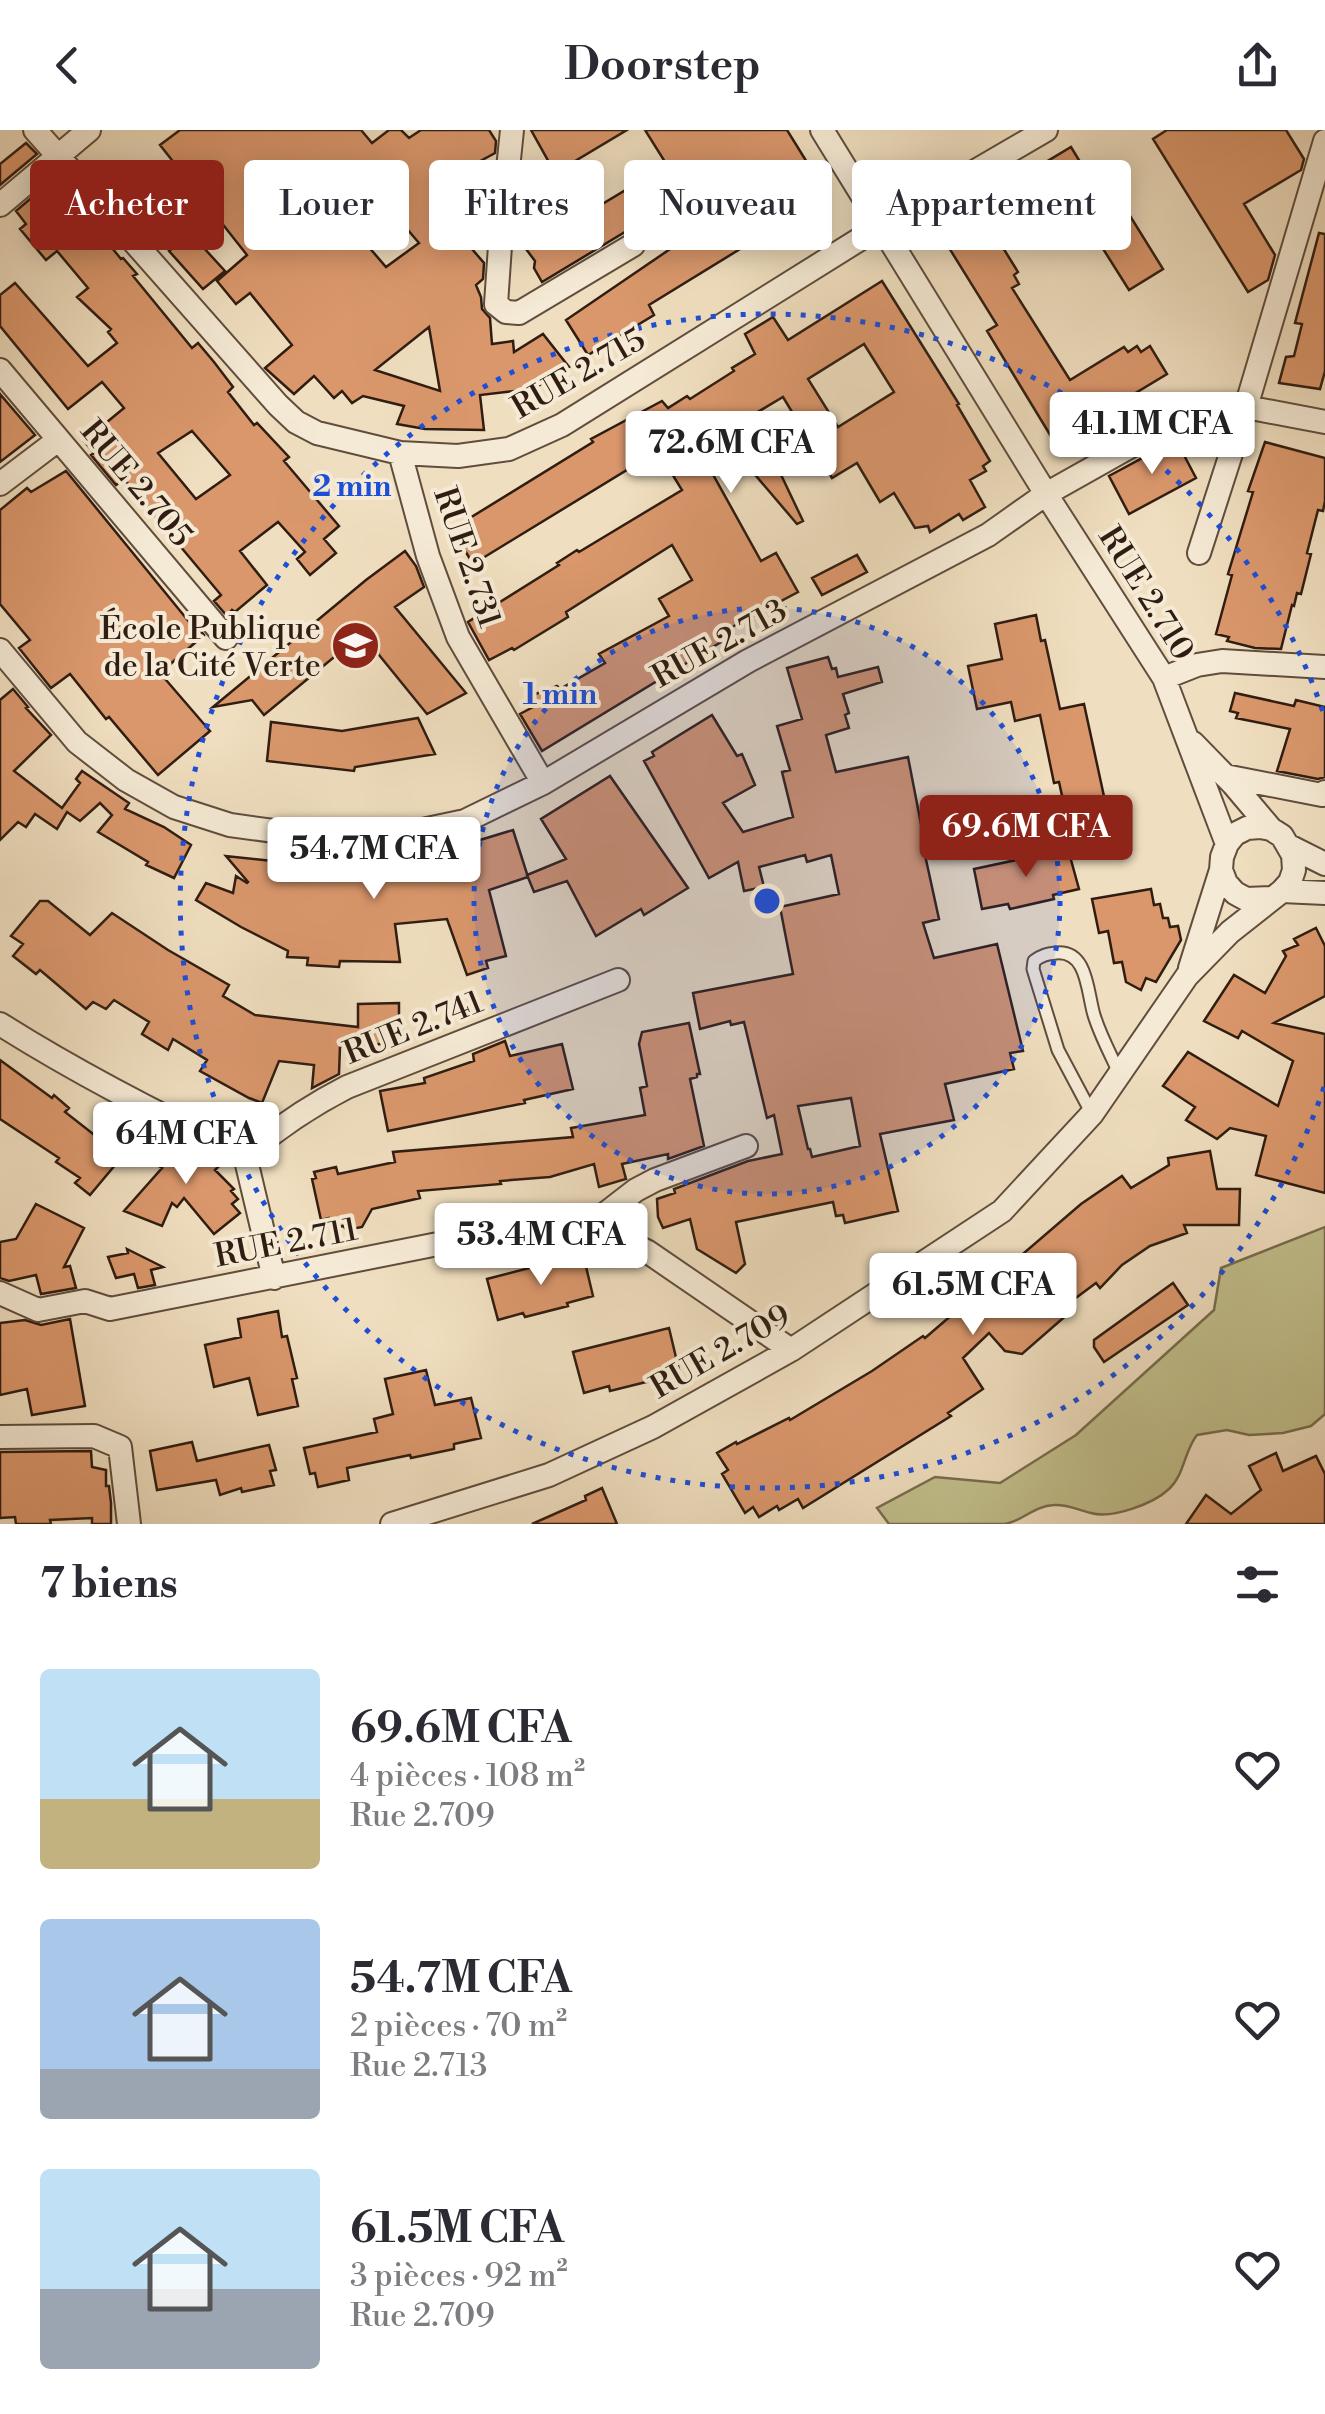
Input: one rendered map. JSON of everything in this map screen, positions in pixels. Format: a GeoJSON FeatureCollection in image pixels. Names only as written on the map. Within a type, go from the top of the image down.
{"type":"FeatureCollection","features":[{"type":"Feature","properties":{"kind":"street","name":"RUE 2.715"},"geometry":{"type":"LineString","coordinates":[[36,130],[296,422],[316,432],[400,453],[458,456],[509,449],[544,433],[852,244]]}},
{"type":"Feature","properties":{"kind":"street"},"geometry":{"type":"LineString","coordinates":[[0,204],[89,130]]}},
{"type":"Feature","properties":{"kind":"street"},"geometry":{"type":"LineString","coordinates":[[512,130],[496,304],[506,312],[519,312],[624,250]]}},
{"type":"Feature","properties":{"kind":"street","name":"RUE 2.710"},"geometry":{"type":"LineString","coordinates":[[822,130],[852,179]]}},
{"type":"Feature","properties":{"kind":"street","name":"RUE 2.715"},"geometry":{"type":"LineString","coordinates":[[994,160],[1046,130]]}},
{"type":"Feature","properties":{"kind":"street"},"geometry":{"type":"LineString","coordinates":[[1199,553],[1325,142]]}},
{"type":"Feature","properties":{"kind":"street","name":"RUE 2.710"},"geometry":{"type":"LineString","coordinates":[[896,250],[1164,678],[1226,844]]}},
{"type":"Feature","properties":{"kind":"street","name":"RUE 2.705"},"geometry":{"type":"LineString","coordinates":[[0,370],[226,638]]}},
{"type":"Feature","properties":{"kind":"street","name":"RUE 2.713"},"geometry":{"type":"LineString","coordinates":[[0,650],[78,742],[126,780],[174,806],[230,825],[318,838],[394,836],[465,820],[542,784],[748,661],[988,535],[1046,494],[1190,413],[1246,406],[1325,422]]}},
{"type":"Feature","properties":{"kind":"street"},"geometry":{"type":"LineString","coordinates":[[0,484],[58,440]]}},
{"type":"Feature","properties":{"kind":"street","name":"RUE 2.731"},"geometry":{"type":"LineString","coordinates":[[400,453],[428,556],[458,636],[542,784]]}},
{"type":"Feature","properties":{"kind":"street"},"geometry":{"type":"LineString","coordinates":[[1164,678],[1197,665],[1222,661],[1325,667]]}},
{"type":"Feature","properties":{"kind":"street","name":"RUE 2.710"},"geometry":{"type":"LineString","coordinates":[[1187,737],[1271,829]]}},
{"type":"Feature","properties":{"kind":"street"},"geometry":{"type":"LineString","coordinates":[[1225,776],[1322,795],[1325,792]]}},
{"type":"Feature","properties":{"kind":"street"},"geometry":{"type":"LineString","coordinates":[[1269,896],[1290,882],[1293,855],[1282,836],[1271,829],[1248,828],[1226,844],[1222,857],[1221,870],[1235,893],[1246,899],[1325,893]]}},
{"type":"Feature","properties":{"kind":"street"},"geometry":{"type":"LineString","coordinates":[[1290,846],[1325,864]]}},
{"type":"Feature","properties":{"kind":"street","name":"RUE 2.709"},"geometry":{"type":"LineString","coordinates":[[1187,976],[1221,870]]}},
{"type":"Feature","properties":{"kind":"street","name":"RUE 2.709"},"geometry":{"type":"LineString","coordinates":[[392,1524],[549,1474],[653,1427],[791,1350],[1002,1211],[1092,1114],[1187,976],[1269,896]]}},
{"type":"Feature","properties":{"kind":"street","name":"RUE 2.741"},"geometry":{"type":"LineString","coordinates":[[245,1156],[275,1130],[348,1087],[618,980]]}},
{"type":"Feature","properties":{"kind":"street"},"geometry":{"type":"LineString","coordinates":[[0,1024],[150,1111],[245,1156],[274,1278]]}},
{"type":"Feature","properties":{"kind":"street"},"geometry":{"type":"LineString","coordinates":[[746,1146],[655,1180],[592,1224],[648,1252],[791,1350]]}},
{"type":"Feature","properties":{"kind":"street","name":"RUE 2.711"},"geometry":{"type":"LineString","coordinates":[[0,1293],[38,1310],[85,1301],[110,1309],[463,1238],[592,1224]]}},
{"type":"Feature","properties":{"kind":"street"},"geometry":{"type":"LineString","coordinates":[[0,1437],[94,1436],[120,1448],[129,1524]]}},
{"type":"Feature","properties":{"kind":"lane"},"geometry":{"type":"LineString","coordinates":[[1092,1114],[1058,1050],[1033,969],[1034,960],[1066,952],[1075,956],[1082,966],[1095,1019],[1120,1075]]}},
{"type":"Feature","properties":{"kind":"shaded area"},"geometry":{"type":"Polygon","coordinates":[[[1325,1227],[1325,1414],[1311,1426],[1283,1433],[1249,1435],[1227,1430],[1197,1435],[1169,1489],[1153,1500],[1121,1512],[1100,1514],[1054,1505],[1004,1524],[889,1524],[877,1508],[935,1477],[1000,1483],[1076,1435],[1214,1310],[1221,1268],[1325,1227]]]}},
{"type":"Feature","properties":{"kind":"building"},"geometry":{"type":"Polygon","coordinates":[[[180,130],[361,130],[372,143],[389,130],[401,130],[409,138],[421,130],[489,130],[496,141],[495,153],[482,160],[429,160],[429,250],[473,250],[484,263],[483,279],[476,285],[482,309],[490,318],[492,344],[513,341],[514,352],[543,334],[569,367],[533,389],[480,395],[484,430],[425,429],[397,424],[404,406],[363,396],[352,403],[342,391],[334,398],[314,376],[294,394],[265,368],[292,345],[250,293],[236,304],[217,281],[247,255],[224,226],[224,160],[172,160],[160,145],[180,130]],[[429,327],[375,370],[440,391],[429,327]]]}},
{"type":"Feature","properties":{"kind":"building"},"geometry":{"type":"Polygon","coordinates":[[[531,130],[627,130],[577,160],[548,160],[531,130]]]}},
{"type":"Feature","properties":{"kind":"building"},"geometry":{"type":"Polygon","coordinates":[[[645,130],[787,130],[806,160],[664,160],[645,130]]]}},
{"type":"Feature","properties":{"kind":"building"},"geometry":{"type":"Polygon","coordinates":[[[1167,130],[1286,130],[1304,159],[1301,170],[1244,204],[1275,255],[1268,280],[1248,292],[1153,139],[1167,130]]]}},
{"type":"Feature","properties":{"kind":"building"},"geometry":{"type":"Polygon","coordinates":[[[26,143],[37,154],[0,185],[0,164],[26,143]]]}},
{"type":"Feature","properties":{"kind":"building"},"geometry":{"type":"Polygon","coordinates":[[[1071,147],[1079,160],[1049,160],[1071,147]]]}},
{"type":"Feature","properties":{"kind":"building"},"geometry":{"type":"Polygon","coordinates":[[[624,191],[624,233],[604,245],[604,203],[624,191]]]}},
{"type":"Feature","properties":{"kind":"building"},"geometry":{"type":"Polygon","coordinates":[[[30,199],[30,241],[20,229],[26,224],[16,211],[30,199]]]}},
{"type":"Feature","properties":{"kind":"building"},"geometry":{"type":"Polygon","coordinates":[[[1131,217],[1163,269],[1129,290],[1104,250],[1131,250],[1131,217]]]}},
{"type":"Feature","properties":{"kind":"building"},"geometry":{"type":"Polygon","coordinates":[[[1319,233],[1325,234],[1325,371],[1320,389],[1279,383],[1286,357],[1294,356],[1302,324],[1295,323],[1319,233]]]}},
{"type":"Feature","properties":{"kind":"building"},"geometry":{"type":"Polygon","coordinates":[[[38,250],[114,250],[123,258],[137,274],[133,276],[192,348],[198,343],[214,362],[233,387],[228,392],[254,425],[257,423],[289,457],[284,461],[339,526],[324,539],[336,553],[310,575],[297,559],[305,552],[278,522],[240,551],[267,585],[227,616],[214,601],[221,595],[124,479],[116,485],[84,441],[124,408],[102,382],[68,409],[0,326],[0,295],[15,283],[88,366],[117,343],[108,332],[111,329],[77,297],[88,288],[57,251],[46,260],[38,250]],[[192,431],[158,453],[196,499],[230,475],[192,431]]]}},
{"type":"Feature","properties":{"kind":"building"},"geometry":{"type":"Polygon","coordinates":[[[206,250],[225,271],[203,289],[169,251],[206,250]]]}},
{"type":"Feature","properties":{"kind":"building"},"geometry":{"type":"Polygon","coordinates":[[[527,250],[595,250],[542,282],[534,268],[535,261],[527,250]]]}},
{"type":"Feature","properties":{"kind":"building"},"geometry":{"type":"Polygon","coordinates":[[[669,250],[738,250],[649,305],[654,315],[588,355],[566,320],[669,250]]]}},
{"type":"Feature","properties":{"kind":"building"},"geometry":{"type":"Polygon","coordinates":[[[950,250],[1004,250],[1018,272],[1014,275],[1019,284],[1012,288],[1070,380],[1124,347],[1128,352],[1137,346],[1141,352],[1150,346],[1167,374],[1052,438],[987,331],[997,325],[950,250]]]}},
{"type":"Feature","properties":{"kind":"building"},"geometry":{"type":"Polygon","coordinates":[[[882,281],[990,461],[983,466],[986,471],[970,480],[985,507],[963,520],[959,514],[930,532],[928,526],[915,528],[894,493],[880,502],[857,463],[832,478],[783,397],[724,432],[715,418],[690,433],[761,561],[776,553],[798,592],[717,635],[721,642],[542,751],[520,714],[535,706],[530,696],[557,686],[560,689],[605,663],[599,654],[669,616],[659,599],[692,580],[672,545],[566,612],[568,617],[514,650],[489,660],[468,622],[577,550],[682,490],[658,451],[473,564],[452,529],[593,442],[591,439],[662,401],[668,408],[687,396],[690,399],[734,371],[732,368],[755,354],[745,334],[773,317],[788,340],[882,281]],[[864,344],[808,379],[838,427],[894,392],[864,344]]]}},
{"type":"Feature","properties":{"kind":"building"},"geometry":{"type":"Polygon","coordinates":[[[0,394],[35,435],[0,462],[0,394]]]}},
{"type":"Feature","properties":{"kind":"building"},"geometry":{"type":"Polygon","coordinates":[[[1176,440],[1196,478],[1129,514],[1109,476],[1176,440]]]}},
{"type":"Feature","properties":{"kind":"building"},"geometry":{"type":"Polygon","coordinates":[[[1265,442],[1325,458],[1323,511],[1318,510],[1301,594],[1297,593],[1292,605],[1281,649],[1255,648],[1216,634],[1232,575],[1228,574],[1253,492],[1248,491],[1265,442]]]}},
{"type":"Feature","properties":{"kind":"building"},"geometry":{"type":"Polygon","coordinates":[[[774,460],[803,521],[797,524],[751,470],[774,460]]]}},
{"type":"Feature","properties":{"kind":"building"},"geometry":{"type":"Polygon","coordinates":[[[66,471],[204,635],[160,673],[210,731],[158,775],[70,674],[51,688],[19,648],[30,640],[0,604],[0,510],[27,488],[31,492],[66,471]]]}},
{"type":"Feature","properties":{"kind":"building"},"geometry":{"type":"Polygon","coordinates":[[[405,551],[424,587],[395,607],[466,693],[427,714],[362,634],[264,715],[252,700],[213,707],[366,580],[405,551]]]}},
{"type":"Feature","properties":{"kind":"building"},"geometry":{"type":"Polygon","coordinates":[[[857,555],[867,572],[822,595],[812,578],[857,555]]]}},
{"type":"Feature","properties":{"kind":"building"},"geometry":{"type":"Polygon","coordinates":[[[1036,615],[1060,709],[1084,704],[1105,801],[1065,809],[1059,782],[1054,783],[1040,715],[1015,721],[1011,702],[977,709],[968,666],[1002,659],[995,624],[1036,615]]]}},
{"type":"Feature","properties":{"kind":"building"},"geometry":{"type":"Polygon","coordinates":[[[828,657],[838,677],[878,667],[882,682],[843,694],[849,728],[826,735],[836,772],[908,757],[939,919],[923,923],[934,958],[997,944],[1023,1051],[1010,1053],[1014,1069],[945,1084],[954,1120],[880,1134],[898,1211],[845,1223],[843,1215],[836,1216],[833,1202],[736,1222],[745,1264],[736,1273],[697,1249],[690,1219],[663,1228],[658,1217],[657,1199],[675,1193],[674,1189],[748,1161],[782,1154],[774,1115],[767,1118],[744,1022],[731,1025],[730,1021],[700,1029],[693,993],[793,974],[780,907],[839,894],[831,855],[807,862],[805,855],[759,867],[764,887],[744,891],[738,862],[709,878],[644,761],[712,715],[737,756],[742,754],[755,785],[723,803],[743,832],[793,817],[782,772],[790,770],[777,726],[802,719],[787,668],[828,657]],[[851,1098],[798,1106],[812,1157],[860,1146],[851,1098]]]}},
{"type":"Feature","properties":{"kind":"building"},"geometry":{"type":"Polygon","coordinates":[[[13,689],[51,735],[14,771],[62,808],[80,783],[76,779],[82,771],[129,803],[125,809],[191,845],[174,878],[146,865],[148,862],[98,832],[112,815],[100,803],[80,821],[67,812],[57,829],[35,814],[26,827],[18,822],[0,840],[0,700],[13,689]]]}},
{"type":"Feature","properties":{"kind":"building"},"geometry":{"type":"Polygon","coordinates":[[[1235,693],[1294,706],[1296,700],[1325,707],[1325,777],[1277,771],[1290,729],[1236,718],[1238,713],[1230,711],[1235,693]]]}},
{"type":"Feature","properties":{"kind":"building"},"geometry":{"type":"Polygon","coordinates":[[[418,718],[435,754],[355,767],[354,771],[267,761],[271,722],[342,731],[418,718]]]}},
{"type":"Feature","properties":{"kind":"building"},"geometry":{"type":"Polygon","coordinates":[[[610,776],[688,888],[644,915],[641,909],[596,936],[567,881],[534,892],[527,875],[566,859],[541,819],[610,776]]]}},
{"type":"Feature","properties":{"kind":"building"},"geometry":{"type":"Polygon","coordinates":[[[513,830],[528,877],[489,890],[506,956],[486,961],[488,968],[467,975],[447,919],[395,924],[400,962],[340,961],[339,967],[307,965],[308,958],[287,957],[288,951],[196,900],[206,883],[233,893],[236,876],[248,882],[226,856],[339,868],[401,863],[400,850],[428,844],[429,859],[513,830]]]}},
{"type":"Feature","properties":{"kind":"building"},"geometry":{"type":"Polygon","coordinates":[[[1068,849],[1079,889],[1010,909],[1008,904],[982,909],[974,869],[1068,849]]]}},
{"type":"Feature","properties":{"kind":"building"},"geometry":{"type":"Polygon","coordinates":[[[1151,889],[1154,905],[1160,904],[1170,927],[1178,926],[1181,940],[1156,982],[1146,978],[1141,990],[1126,982],[1122,962],[1114,963],[1108,931],[1099,933],[1092,899],[1151,889]]]}},
{"type":"Feature","properties":{"kind":"building"},"geometry":{"type":"Polygon","coordinates":[[[40,901],[48,901],[90,935],[112,913],[229,985],[223,996],[255,1015],[358,1027],[358,1004],[399,1003],[403,1043],[340,1046],[339,1074],[312,1088],[314,1065],[279,1061],[262,1103],[249,1098],[200,1071],[207,1060],[173,1039],[168,1050],[142,1034],[149,1022],[114,1000],[106,1009],[93,1002],[86,1009],[40,970],[36,974],[13,956],[23,944],[11,936],[40,901]]]}},
{"type":"Feature","properties":{"kind":"building"},"geometry":{"type":"Polygon","coordinates":[[[1316,928],[1325,946],[1325,996],[1274,1023],[1325,1034],[1325,1193],[1256,1175],[1266,1136],[1230,1128],[1217,1139],[1186,1120],[1195,1107],[1163,1086],[1188,1052],[1278,1106],[1293,1061],[1242,1031],[1238,1038],[1204,1021],[1234,975],[1265,993],[1286,956],[1283,951],[1298,945],[1294,939],[1316,928]]]}},
{"type":"Feature","properties":{"kind":"building"},"geometry":{"type":"Polygon","coordinates":[[[689,1023],[700,1074],[690,1079],[704,1146],[668,1159],[668,1154],[622,1164],[626,1179],[599,1187],[594,1164],[550,1177],[418,1191],[420,1198],[372,1209],[362,1227],[332,1229],[329,1218],[321,1220],[314,1172],[336,1167],[338,1174],[395,1162],[393,1152],[573,1137],[571,1128],[645,1115],[640,1088],[647,1086],[639,1044],[642,1032],[689,1023]]]}},
{"type":"Feature","properties":{"kind":"building"},"geometry":{"type":"Polygon","coordinates":[[[505,1041],[510,1056],[562,1044],[573,1089],[524,1100],[525,1103],[388,1131],[380,1091],[425,1083],[424,1078],[474,1061],[473,1054],[505,1041]]]}},
{"type":"Feature","properties":{"kind":"building"},"geometry":{"type":"Polygon","coordinates":[[[0,1060],[52,1098],[54,1095],[69,1108],[65,1112],[106,1144],[110,1140],[126,1152],[90,1195],[75,1183],[80,1178],[56,1162],[59,1158],[0,1119],[0,1060]]]}},
{"type":"Feature","properties":{"kind":"building"},"geometry":{"type":"Polygon","coordinates":[[[170,1136],[223,1162],[215,1170],[234,1189],[231,1191],[238,1199],[232,1204],[240,1213],[214,1234],[184,1198],[177,1207],[172,1203],[162,1226],[124,1211],[162,1168],[149,1160],[170,1136]]]}},
{"type":"Feature","properties":{"kind":"building"},"geometry":{"type":"Polygon","coordinates":[[[1210,1151],[1217,1189],[1240,1189],[1239,1225],[1184,1225],[1187,1233],[1150,1246],[1122,1265],[1100,1288],[1096,1283],[1065,1306],[1070,1312],[1022,1354],[1005,1351],[989,1333],[963,1358],[983,1389],[948,1413],[951,1416],[803,1508],[798,1499],[759,1517],[753,1507],[745,1513],[722,1474],[728,1470],[717,1453],[790,1420],[925,1338],[1081,1204],[1122,1176],[1131,1188],[1169,1165],[1168,1158],[1210,1151]]]}},
{"type":"Feature","properties":{"kind":"building"},"geometry":{"type":"Polygon","coordinates":[[[36,1204],[84,1228],[64,1267],[70,1266],[76,1288],[41,1294],[36,1275],[9,1281],[0,1278],[0,1242],[16,1239],[36,1204]]]}},
{"type":"Feature","properties":{"kind":"building"},"geometry":{"type":"Polygon","coordinates":[[[127,1249],[163,1267],[151,1270],[155,1285],[138,1288],[134,1274],[116,1278],[108,1257],[128,1253],[127,1249]]]}},
{"type":"Feature","properties":{"kind":"building"},"geometry":{"type":"Polygon","coordinates":[[[583,1254],[593,1296],[525,1317],[523,1313],[498,1320],[487,1279],[583,1254]]]}},
{"type":"Feature","properties":{"kind":"building"},"geometry":{"type":"Polygon","coordinates":[[[1173,1283],[1188,1305],[1104,1362],[1094,1340],[1173,1283]]]}},
{"type":"Feature","properties":{"kind":"building"},"geometry":{"type":"Polygon","coordinates":[[[278,1311],[282,1337],[287,1336],[297,1378],[292,1379],[298,1406],[258,1415],[249,1378],[214,1387],[205,1345],[241,1337],[238,1319],[278,1311]]]}},
{"type":"Feature","properties":{"kind":"building"},"geometry":{"type":"Polygon","coordinates":[[[70,1319],[85,1406],[32,1415],[27,1389],[0,1395],[0,1323],[25,1320],[41,1325],[70,1319]]]}},
{"type":"Feature","properties":{"kind":"building"},"geometry":{"type":"Polygon","coordinates":[[[669,1328],[679,1370],[610,1391],[609,1386],[584,1393],[573,1352],[669,1328]]]}},
{"type":"Feature","properties":{"kind":"building"},"geometry":{"type":"Polygon","coordinates":[[[426,1370],[435,1405],[471,1398],[481,1438],[454,1444],[454,1449],[347,1468],[349,1480],[318,1487],[315,1473],[310,1474],[304,1448],[377,1432],[374,1419],[393,1414],[385,1379],[426,1370]]]}},
{"type":"Feature","properties":{"kind":"building"},"geometry":{"type":"Polygon","coordinates":[[[192,1442],[197,1461],[269,1445],[276,1470],[270,1471],[274,1485],[242,1492],[241,1488],[220,1495],[216,1480],[157,1490],[150,1451],[192,1442]]]}},
{"type":"Feature","properties":{"kind":"building"},"geometry":{"type":"Polygon","coordinates":[[[91,1451],[92,1467],[106,1470],[111,1524],[92,1524],[92,1518],[16,1524],[15,1517],[0,1518],[0,1452],[91,1451]]]}},
{"type":"Feature","properties":{"kind":"building"},"geometry":{"type":"Polygon","coordinates":[[[1276,1453],[1283,1471],[1316,1456],[1325,1474],[1325,1524],[1186,1524],[1206,1495],[1231,1514],[1261,1490],[1249,1466],[1276,1453]]]}},
{"type":"Feature","properties":{"kind":"building"},"geometry":{"type":"Polygon","coordinates":[[[602,1488],[617,1524],[532,1524],[586,1500],[585,1496],[602,1488]]]}},
{"type":"Feature","properties":{"kind":"place","name":"École Publique de la Cité Verte"},"geometry":{"type":"Point","coordinates":[356,646]}}]}
